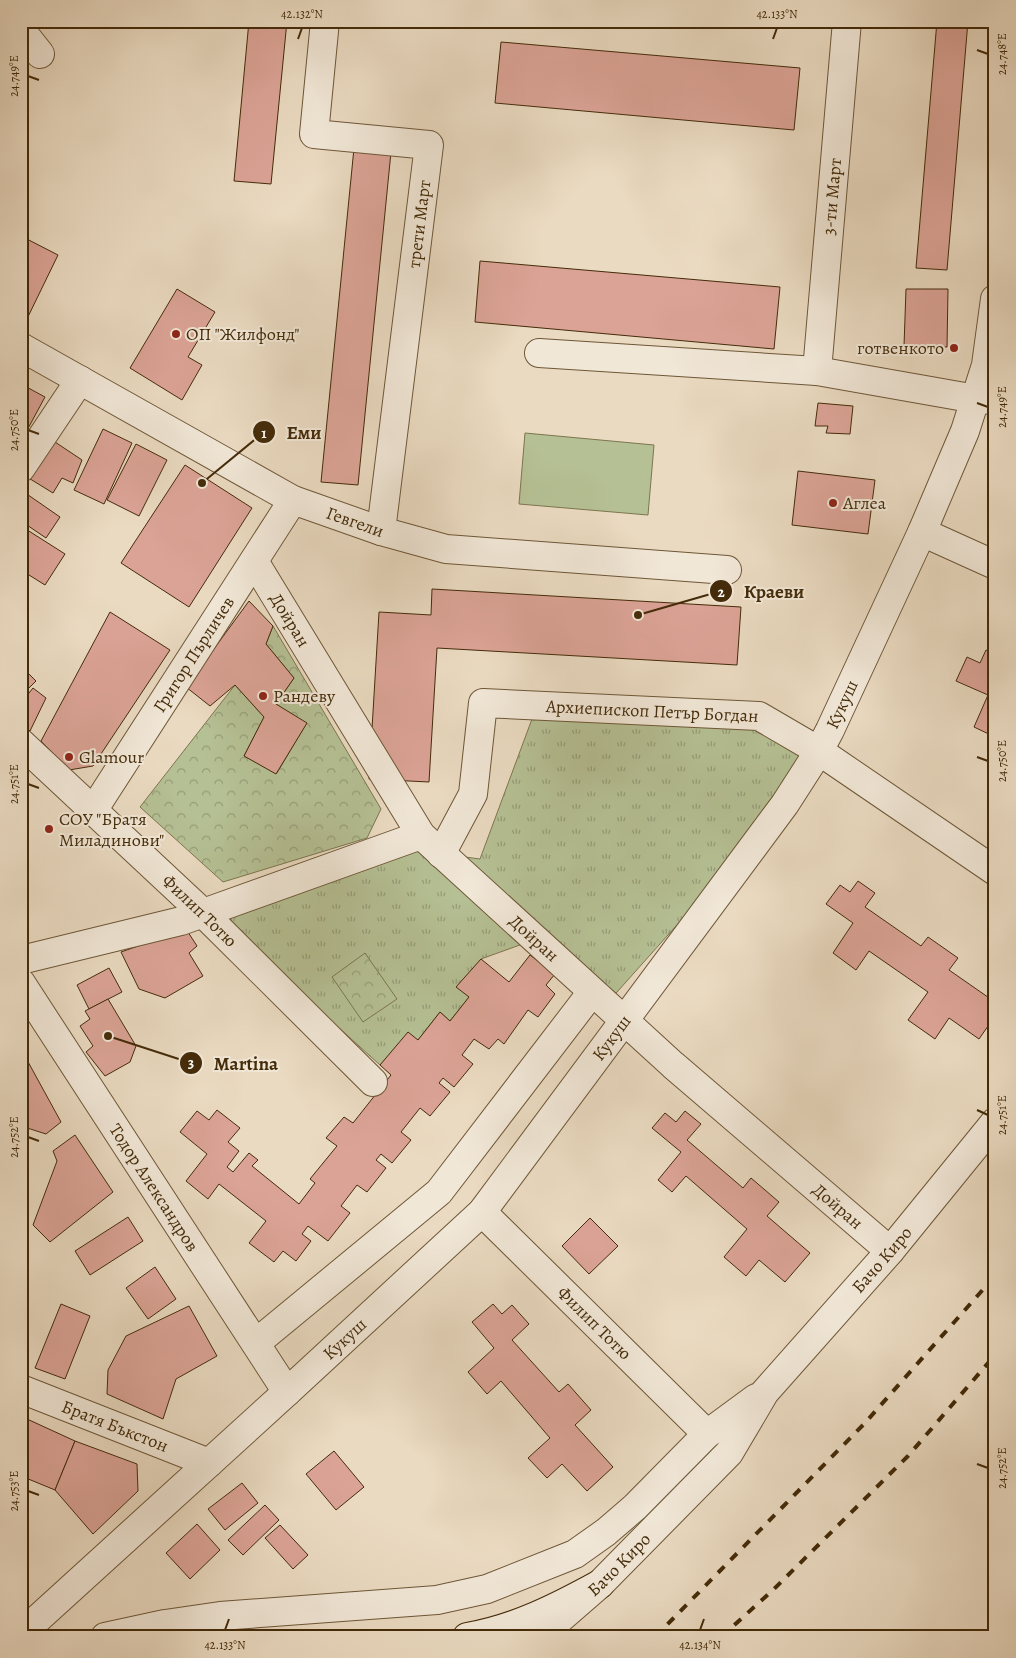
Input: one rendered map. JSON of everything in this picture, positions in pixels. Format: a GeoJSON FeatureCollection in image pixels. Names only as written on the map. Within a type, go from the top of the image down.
{"type":"FeatureCollection","features":[{"type":"Feature","properties":{"kind":"street","name":"трети Март"},"geometry":{"type":"LineString","coordinates":[[325,21],[314,134],[429,145],[381,531]]}},
{"type":"Feature","properties":{"kind":"street","name":"3-ти Март"},"geometry":{"type":"LineString","coordinates":[[817,372],[847,21]]}},
{"type":"Feature","properties":{"kind":"street"},"geometry":{"type":"LineString","coordinates":[[21,30],[40,54]]}},
{"type":"Feature","properties":{"kind":"street","name":"Кукуш"},"geometry":{"type":"LineString","coordinates":[[21,1634],[482,1212],[785,804],[819,751],[986,400],[986,365],[995,299]]}},
{"type":"Feature","properties":{"kind":"street","name":"Гевгели"},"geometry":{"type":"LineString","coordinates":[[21,348],[293,500],[381,531],[446,549],[727,570]]}},
{"type":"Feature","properties":{"kind":"street"},"geometry":{"type":"LineString","coordinates":[[539,353],[817,372],[986,400]]}},
{"type":"Feature","properties":{"kind":"street"},"geometry":{"type":"LineString","coordinates":[[21,468],[80,380]]}},
{"type":"Feature","properties":{"kind":"street","name":"Григор Пърличев"},"geometry":{"type":"LineString","coordinates":[[94,809],[293,500]]}},
{"type":"Feature","properties":{"kind":"street"},"geometry":{"type":"LineString","coordinates":[[922,532],[995,565]]}},
{"type":"Feature","properties":{"kind":"street","name":"Дойран"},"geometry":{"type":"LineString","coordinates":[[254,561],[421,835],[624,1022],[890,1251]]}},
{"type":"Feature","properties":{"kind":"street","name":"Архиепископ Петър Богдан"},"geometry":{"type":"LineString","coordinates":[[441,854],[474,794],[483,703],[758,716],[819,751],[995,871]]}},
{"type":"Feature","properties":{"kind":"street","name":"Филип Тотю"},"geometry":{"type":"LineString","coordinates":[[21,743],[94,809],[203,913],[373,1082]]}},
{"type":"Feature","properties":{"kind":"street"},"geometry":{"type":"LineString","coordinates":[[21,960],[181,922],[421,835]]}},
{"type":"Feature","properties":{"kind":"street","name":"Тодор Александров"},"geometry":{"type":"LineString","coordinates":[[21,983],[287,1392]]}},
{"type":"Feature","properties":{"kind":"street"},"geometry":{"type":"LineString","coordinates":[[256,1344],[439,1192],[592,992]]}},
{"type":"Feature","properties":{"kind":"street","name":"Бачо Киро"},"geometry":{"type":"LineString","coordinates":[[539,1637],[600,1584],[729,1453],[765,1392],[890,1251],[995,1122]]}},
{"type":"Feature","properties":{"kind":"street","name":"Филип Тотю"},"geometry":{"type":"LineString","coordinates":[[482,1212],[706,1434]]}},
{"type":"Feature","properties":{"kind":"street","name":"Братя Бъкстон"},"geometry":{"type":"LineString","coordinates":[[21,1389],[209,1463]]}},
{"type":"Feature","properties":{"kind":"street","name":"Бачо Киро"},"geometry":{"type":"LineString","coordinates":[[105,1637],[165,1624],[220,1616],[437,1600],[487,1589],[575,1554],[606,1532],[634,1507],[706,1434],[765,1392]]}},
{"type":"Feature","properties":{"kind":"street"},"geometry":{"type":"LineString","coordinates":[[467,1637],[508,1627],[547,1613],[600,1584]]}},
{"type":"Feature","properties":{"kind":"green space"},"geometry":{"type":"Polygon","coordinates":[[[525,433],[654,445],[648,515],[519,504],[525,433]]]}},
{"type":"Feature","properties":{"kind":"green space"},"geometry":{"type":"Polygon","coordinates":[[[273,626],[381,809],[367,838],[223,882],[140,807],[235,685],[264,717],[244,756],[277,773],[306,724],[276,704],[294,678],[266,644],[273,626]]]}},
{"type":"Feature","properties":{"kind":"green space"},"geometry":{"type":"Polygon","coordinates":[[[532,719],[787,730],[804,753],[785,804],[609,1001],[542,937],[481,959],[469,997],[450,1021],[440,1012],[418,1040],[380,1065],[214,915],[412,850],[480,859],[532,719]]]}},
{"type":"Feature","properties":{"kind":"green space"},"geometry":{"type":"Polygon","coordinates":[[[365,953],[397,999],[363,1022],[332,977],[365,953]]]}},
{"type":"Feature","properties":{"kind":"building"},"geometry":{"type":"Polygon","coordinates":[[[249,21],[287,21],[271,184],[234,181],[249,21]]]}},
{"type":"Feature","properties":{"kind":"building"},"geometry":{"type":"Polygon","coordinates":[[[937,21],[968,21],[947,270],[916,268],[937,21]]]}},
{"type":"Feature","properties":{"kind":"building"},"geometry":{"type":"Polygon","coordinates":[[[501,42],[800,68],[794,130],[495,103],[501,42]]]}},
{"type":"Feature","properties":{"kind":"building"},"geometry":{"type":"Polygon","coordinates":[[[354,148],[391,152],[358,485],[321,482],[354,148]]]}},
{"type":"Feature","properties":{"kind":"building"},"geometry":{"type":"Polygon","coordinates":[[[21,236],[58,255],[23,327],[21,326],[21,236]]]}},
{"type":"Feature","properties":{"kind":"building"},"geometry":{"type":"Polygon","coordinates":[[[480,261],[780,287],[774,349],[475,322],[480,261]]]}},
{"type":"Feature","properties":{"kind":"building","name":"ОП \"Жилфонд\""},"geometry":{"type":"Polygon","coordinates":[[[177,289],[215,312],[188,357],[202,365],[182,400],[130,368],[177,289]]]}},
{"type":"Feature","properties":{"kind":"building"},"geometry":{"type":"Polygon","coordinates":[[[906,289],[948,289],[947,347],[904,346],[906,289]]]}},
{"type":"Feature","properties":{"kind":"building"},"geometry":{"type":"Polygon","coordinates":[[[21,384],[45,397],[25,434],[21,431],[21,384]]]}},
{"type":"Feature","properties":{"kind":"building"},"geometry":{"type":"Polygon","coordinates":[[[818,403],[853,406],[850,434],[826,433],[828,426],[815,426],[818,403]]]}},
{"type":"Feature","properties":{"kind":"building"},"geometry":{"type":"Polygon","coordinates":[[[103,429],[132,443],[104,504],[74,490],[103,429]]]}},
{"type":"Feature","properties":{"kind":"building"},"geometry":{"type":"Polygon","coordinates":[[[52,440],[82,460],[73,483],[62,478],[53,493],[27,477],[52,440]]]}},
{"type":"Feature","properties":{"kind":"building"},"geometry":{"type":"Polygon","coordinates":[[[136,444],[167,460],[139,516],[107,500],[136,444]]]}},
{"type":"Feature","properties":{"kind":"building"},"geometry":{"type":"Polygon","coordinates":[[[185,465],[252,508],[189,607],[121,563],[185,465]]]}},
{"type":"Feature","properties":{"kind":"building","name":"Аглеа"},"geometry":{"type":"Polygon","coordinates":[[[798,471],[875,480],[868,534],[792,525],[798,471]]]}},
{"type":"Feature","properties":{"kind":"building"},"geometry":{"type":"Polygon","coordinates":[[[21,490],[60,517],[46,538],[21,521],[21,490]]]}},
{"type":"Feature","properties":{"kind":"building"},"geometry":{"type":"Polygon","coordinates":[[[21,526],[65,554],[45,585],[21,570],[21,526]]]}},
{"type":"Feature","properties":{"kind":"building"},"geometry":{"type":"Polygon","coordinates":[[[432,589],[741,607],[737,665],[437,648],[429,782],[369,779],[379,612],[431,615],[432,589]]]}},
{"type":"Feature","properties":{"kind":"building","name":"Рандеву"},"geometry":{"type":"Polygon","coordinates":[[[249,601],[273,626],[266,644],[294,678],[276,704],[307,723],[276,774],[244,756],[264,717],[235,685],[210,706],[186,687],[249,601]]]}},
{"type":"Feature","properties":{"kind":"building"},"geometry":{"type":"Polygon","coordinates":[[[110,612],[170,650],[93,766],[69,770],[41,741],[110,612]]]}},
{"type":"Feature","properties":{"kind":"building"},"geometry":{"type":"Polygon","coordinates":[[[986,650],[995,654],[995,737],[974,727],[988,695],[956,681],[967,657],[980,663],[986,650]]]}},
{"type":"Feature","properties":{"kind":"building"},"geometry":{"type":"Polygon","coordinates":[[[21,666],[36,681],[21,696],[21,666]]]}},
{"type":"Feature","properties":{"kind":"building"},"geometry":{"type":"Polygon","coordinates":[[[33,688],[46,698],[30,731],[21,724],[21,703],[33,688]]]}},
{"type":"Feature","properties":{"kind":"building"},"geometry":{"type":"Polygon","coordinates":[[[858,881],[875,893],[865,907],[921,946],[928,937],[958,958],[949,970],[995,1002],[995,1016],[979,1039],[949,1018],[935,1039],[908,1020],[928,992],[869,951],[856,970],[833,953],[853,923],[826,904],[840,885],[850,892],[858,881]]]}},
{"type":"Feature","properties":{"kind":"building"},"geometry":{"type":"Polygon","coordinates":[[[186,929],[197,946],[189,953],[203,976],[165,998],[139,989],[121,952],[186,929]]]}},
{"type":"Feature","properties":{"kind":"building"},"geometry":{"type":"Polygon","coordinates":[[[530,955],[555,974],[546,985],[555,994],[538,1017],[528,1010],[504,1044],[498,1039],[489,1049],[474,1039],[462,1055],[473,1064],[454,1087],[443,1078],[439,1083],[450,1092],[430,1116],[420,1108],[401,1132],[411,1140],[392,1163],[381,1154],[376,1160],[386,1168],[367,1192],[357,1185],[341,1206],[350,1213],[328,1241],[308,1226],[302,1234],[311,1241],[296,1261],[283,1251],[274,1262],[249,1243],[266,1221],[219,1184],[208,1199],[186,1181],[207,1154],[180,1132],[197,1111],[209,1120],[217,1110],[240,1128],[228,1142],[239,1151],[227,1167],[233,1172],[249,1153],[258,1160],[252,1166],[299,1204],[315,1183],[310,1179],[337,1146],[326,1138],[344,1117],[353,1123],[391,1075],[380,1065],[408,1032],[418,1040],[440,1012],[450,1021],[469,997],[456,987],[481,959],[509,982],[530,955]]]}},
{"type":"Feature","properties":{"kind":"building"},"geometry":{"type":"Polygon","coordinates":[[[109,968],[122,992],[89,1009],[77,985],[109,968]]]}},
{"type":"Feature","properties":{"kind":"building"},"geometry":{"type":"Polygon","coordinates":[[[108,999],[136,1046],[130,1062],[105,1076],[86,1052],[93,1046],[80,1026],[90,1019],[85,1011],[108,999]]]}},
{"type":"Feature","properties":{"kind":"building"},"geometry":{"type":"Polygon","coordinates":[[[21,1049],[61,1122],[46,1134],[21,1126],[21,1049]]]}},
{"type":"Feature","properties":{"kind":"building"},"geometry":{"type":"Polygon","coordinates":[[[685,1111],[701,1124],[687,1140],[743,1188],[751,1178],[779,1202],[767,1216],[810,1253],[785,1282],[759,1260],[746,1276],[724,1257],[747,1229],[686,1176],[672,1192],[658,1180],[681,1152],[652,1128],[665,1113],[676,1122],[685,1111]]]}},
{"type":"Feature","properties":{"kind":"building"},"geometry":{"type":"Polygon","coordinates":[[[75,1135],[113,1192],[50,1242],[33,1225],[57,1161],[53,1151],[75,1135]]]}},
{"type":"Feature","properties":{"kind":"building"},"geometry":{"type":"Polygon","coordinates":[[[128,1217],[143,1241],[90,1275],[75,1251],[128,1217]]]}},
{"type":"Feature","properties":{"kind":"building"},"geometry":{"type":"Polygon","coordinates":[[[590,1218],[618,1246],[589,1274],[562,1246],[590,1218]]]}},
{"type":"Feature","properties":{"kind":"building"},"geometry":{"type":"Polygon","coordinates":[[[155,1267],[176,1299],[148,1319],[126,1288],[155,1267]]]}},
{"type":"Feature","properties":{"kind":"building"},"geometry":{"type":"Polygon","coordinates":[[[61,1304],[90,1316],[65,1379],[35,1368],[61,1304]]]}},
{"type":"Feature","properties":{"kind":"building"},"geometry":{"type":"Polygon","coordinates":[[[493,1304],[502,1314],[512,1305],[529,1324],[512,1340],[559,1392],[568,1384],[591,1410],[575,1425],[613,1467],[587,1491],[562,1464],[547,1478],[528,1458],[550,1438],[501,1381],[487,1394],[468,1372],[494,1348],[472,1322],[493,1304]]]}},
{"type":"Feature","properties":{"kind":"building"},"geometry":{"type":"Polygon","coordinates":[[[189,1306],[217,1356],[176,1379],[163,1419],[107,1394],[108,1370],[126,1336],[189,1306]]]}},
{"type":"Feature","properties":{"kind":"building"},"geometry":{"type":"Polygon","coordinates":[[[27,1419],[75,1441],[55,1490],[21,1476],[21,1433],[27,1419]]]}},
{"type":"Feature","properties":{"kind":"building"},"geometry":{"type":"Polygon","coordinates":[[[75,1441],[137,1464],[138,1491],[93,1534],[55,1490],[75,1441]]]}},
{"type":"Feature","properties":{"kind":"building"},"geometry":{"type":"Polygon","coordinates":[[[334,1451],[364,1487],[336,1510],[306,1474],[334,1451]]]}},
{"type":"Feature","properties":{"kind":"building"},"geometry":{"type":"Polygon","coordinates":[[[242,1483],[258,1503],[225,1530],[208,1509],[242,1483]]]}},
{"type":"Feature","properties":{"kind":"building"},"geometry":{"type":"Polygon","coordinates":[[[265,1505],[279,1520],[243,1555],[228,1540],[265,1505]]]}},
{"type":"Feature","properties":{"kind":"building"},"geometry":{"type":"Polygon","coordinates":[[[197,1524],[220,1550],[190,1579],[166,1553],[197,1524]]]}},
{"type":"Feature","properties":{"kind":"building"},"geometry":{"type":"Polygon","coordinates":[[[280,1525],[308,1555],[293,1569],[265,1538],[280,1525]]]}},
{"type":"Feature","properties":{"kind":"railway"},"geometry":{"type":"LineString","coordinates":[[655,1637],[864,1424],[995,1276]]}},
{"type":"Feature","properties":{"kind":"railway"},"geometry":{"type":"LineString","coordinates":[[721,1637],[773,1590],[908,1456],[995,1355]]}},
{"type":"Feature","properties":{"kind":"place","name":"ОП \"Жилфонд\""},"geometry":{"type":"Point","coordinates":[176,334]}},
{"type":"Feature","properties":{"kind":"place","name":"готвенкото"},"geometry":{"type":"Point","coordinates":[954,348]}},
{"type":"Feature","properties":{"kind":"place","name":"Еми"},"geometry":{"type":"Point","coordinates":[202,483]}},
{"type":"Feature","properties":{"kind":"place","name":"Аглеа"},"geometry":{"type":"Point","coordinates":[833,503]}},
{"type":"Feature","properties":{"kind":"place","name":"Краеви"},"geometry":{"type":"Point","coordinates":[638,615]}},
{"type":"Feature","properties":{"kind":"place","name":"Рандеву"},"geometry":{"type":"Point","coordinates":[263,696]}},
{"type":"Feature","properties":{"kind":"place","name":"Glamour"},"geometry":{"type":"Point","coordinates":[69,757]}},
{"type":"Feature","properties":{"kind":"place","name":"СОУ \"Братя Миладинови\""},"geometry":{"type":"Point","coordinates":[49,829]}},
{"type":"Feature","properties":{"kind":"place","name":"Martina"},"geometry":{"type":"Point","coordinates":[108,1036]}}]}
